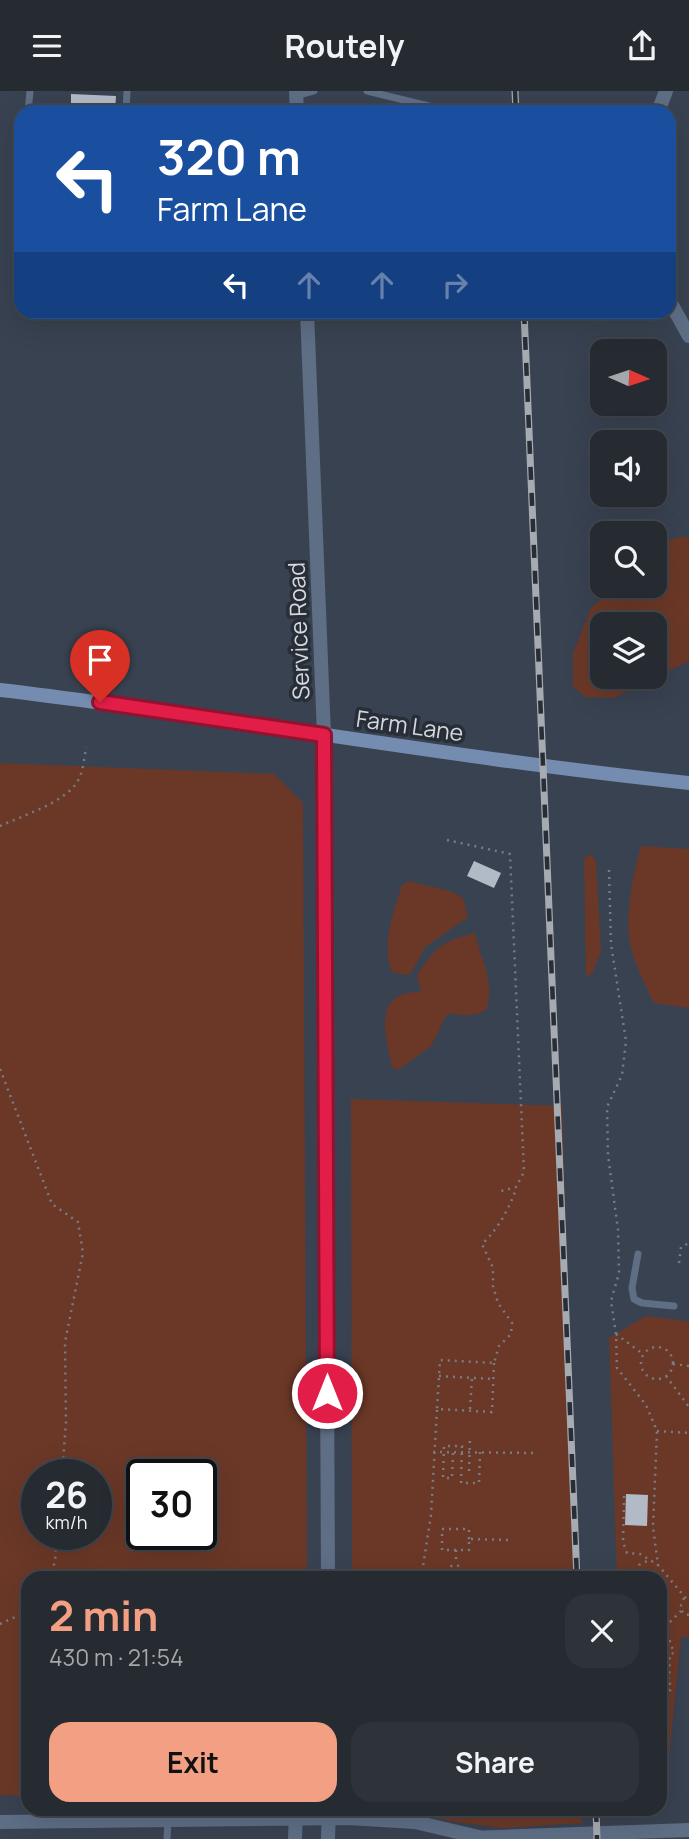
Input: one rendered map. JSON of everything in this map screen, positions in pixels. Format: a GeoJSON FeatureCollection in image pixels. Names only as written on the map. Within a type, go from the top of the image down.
{"type":"FeatureCollection","features":[{"type":"Feature","properties":{"kind":"street"},"geometry":{"type":"LineString","coordinates":[[676,312],[689,336]]}},
{"type":"Feature","properties":{"kind":"street","name":"Service Road"},"geometry":{"type":"LineString","coordinates":[[307,319],[324,735],[328,1571]]}},
{"type":"Feature","properties":{"kind":"street","name":"Farm Lane"},"geometry":{"type":"LineString","coordinates":[[0,691],[100,702],[324,735],[689,783]]}},
{"type":"Feature","properties":{"kind":"street"},"geometry":{"type":"LineString","coordinates":[[0,1822],[168,1821],[259,1816]]}},
{"type":"Feature","properties":{"kind":"street"},"geometry":{"type":"LineString","coordinates":[[295,1839],[296,1816]]}},
{"type":"Feature","properties":{"kind":"street"},"geometry":{"type":"LineString","coordinates":[[328,1839],[329,1816]]}},
{"type":"Feature","properties":{"kind":"street"},"geometry":{"type":"LineString","coordinates":[[350,1816],[415,1822],[478,1837]]}},
{"type":"Feature","properties":{"kind":"street"},"geometry":{"type":"LineString","coordinates":[[450,1839],[689,1830]]}},
{"type":"Feature","properties":{"kind":"lane"},"geometry":{"type":"LineString","coordinates":[[296,94],[314,91]]}},
{"type":"Feature","properties":{"kind":"lane"},"geometry":{"type":"LineString","coordinates":[[367,91],[421,105]]}},
{"type":"Feature","properties":{"kind":"lane"},"geometry":{"type":"LineString","coordinates":[[638,1254],[632,1288],[634,1299],[642,1303],[674,1307]]}},
{"type":"Feature","properties":{"kind":"lane"},"geometry":{"type":"LineString","coordinates":[[167,1839],[168,1821]]}},
{"type":"Feature","properties":{"kind":"path"},"geometry":{"type":"LineString","coordinates":[[0,826],[62,796],[76,784],[82,770],[86,747]]}},
{"type":"Feature","properties":{"kind":"path"},"geometry":{"type":"LineString","coordinates":[[447,840],[510,854],[524,1172],[516,1187],[498,1192]]}},
{"type":"Feature","properties":{"kind":"path"},"geometry":{"type":"LineString","coordinates":[[609,870],[611,944],[626,1041],[622,1075],[607,1107],[608,1156],[618,1230],[618,1273],[611,1301],[617,1368],[646,1405],[657,1431],[653,1527],[658,1565]]}},
{"type":"Feature","properties":{"kind":"path"},"geometry":{"type":"LineString","coordinates":[[0,1069],[52,1204],[78,1222],[83,1253],[65,1342],[66,1422],[63,1459]]}},
{"type":"Feature","properties":{"kind":"path"},"geometry":{"type":"LineString","coordinates":[[437,1409],[492,1412],[494,1363],[499,1346],[510,1334],[512,1324],[498,1303],[493,1286],[493,1268],[482,1244],[494,1234],[515,1192]]}},
{"type":"Feature","properties":{"kind":"path"},"geometry":{"type":"LineString","coordinates":[[679,1263],[681,1247],[689,1243]]}},
{"type":"Feature","properties":{"kind":"path"},"geometry":{"type":"LineString","coordinates":[[616,1334],[643,1354]]}},
{"type":"Feature","properties":{"kind":"path"},"geometry":{"type":"LineString","coordinates":[[652,1348],[662,1348],[669,1353],[673,1364],[666,1377],[654,1379],[645,1374],[641,1365],[643,1354],[652,1348]]}},
{"type":"Feature","properties":{"kind":"path"},"geometry":{"type":"LineString","coordinates":[[422,1571],[430,1515],[440,1360],[494,1363]]}},
{"type":"Feature","properties":{"kind":"path"},"geometry":{"type":"LineString","coordinates":[[673,1364],[689,1366]]}},
{"type":"Feature","properties":{"kind":"path"},"geometry":{"type":"LineString","coordinates":[[439,1376],[493,1379]]}},
{"type":"Feature","properties":{"kind":"path"},"geometry":{"type":"LineString","coordinates":[[666,1377],[689,1407]]}},
{"type":"Feature","properties":{"kind":"path"},"geometry":{"type":"LineString","coordinates":[[470,1411],[472,1378]]}},
{"type":"Feature","properties":{"kind":"path"},"geometry":{"type":"LineString","coordinates":[[657,1431],[689,1433]]}},
{"type":"Feature","properties":{"kind":"path"},"geometry":{"type":"LineString","coordinates":[[469,1471],[470,1436]]}},
{"type":"Feature","properties":{"kind":"path"},"geometry":{"type":"LineString","coordinates":[[461,1478],[443,1478],[444,1446],[462,1446],[461,1483],[480,1483],[480,1452]]}},
{"type":"Feature","properties":{"kind":"path"},"geometry":{"type":"LineString","coordinates":[[433,1452],[536,1453]]}},
{"type":"Feature","properties":{"kind":"path"},"geometry":{"type":"LineString","coordinates":[[452,1478],[453,1453]]}},
{"type":"Feature","properties":{"kind":"path"},"geometry":{"type":"LineString","coordinates":[[624,1496],[623,1542],[627,1553],[640,1554],[663,1571]]}},
{"type":"Feature","properties":{"kind":"path"},"geometry":{"type":"LineString","coordinates":[[442,1529],[469,1529],[469,1539],[469,1550],[442,1550],[442,1529]]}},
{"type":"Feature","properties":{"kind":"path"},"geometry":{"type":"LineString","coordinates":[[469,1539],[511,1540]]}},
{"type":"Feature","properties":{"kind":"path"},"geometry":{"type":"LineString","coordinates":[[52,1571],[56,1550]]}},
{"type":"Feature","properties":{"kind":"path"},"geometry":{"type":"LineString","coordinates":[[456,1550],[456,1565]]}},
{"type":"Feature","properties":{"kind":"path"},"geometry":{"type":"LineString","coordinates":[[638,1571],[639,1565],[649,1560]]}},
{"type":"Feature","properties":{"kind":"path"},"geometry":{"type":"LineString","coordinates":[[456,1565],[462,1571]]}},
{"type":"Feature","properties":{"kind":"path"},"geometry":{"type":"LineString","coordinates":[[449,1571],[450,1567],[456,1565]]}},
{"type":"Feature","properties":{"kind":"path"},"geometry":{"type":"LineString","coordinates":[[667,1576],[689,1602]]}},
{"type":"Feature","properties":{"kind":"path"},"geometry":{"type":"LineString","coordinates":[[681,1611],[680,1603],[685,1597]]}},
{"type":"Feature","properties":{"kind":"path"},"geometry":{"type":"LineString","coordinates":[[681,1611],[689,1615]]}},
{"type":"Feature","properties":{"kind":"path"},"geometry":{"type":"LineString","coordinates":[[667,1625],[681,1611]]}},
{"type":"Feature","properties":{"kind":"path"},"geometry":{"type":"LineString","coordinates":[[0,1623],[21,1614]]}},
{"type":"Feature","properties":{"kind":"path"},"geometry":{"type":"LineString","coordinates":[[667,1632],[674,1653],[670,1654],[671,1689],[667,1695]]}},
{"type":"Feature","properties":{"kind":"shaded area"},"geometry":{"type":"Polygon","coordinates":[[[0,91],[689,91],[689,1839],[0,1839],[0,91]]]}},
{"type":"Feature","properties":{"kind":"shaded area"},"geometry":{"type":"Polygon","coordinates":[[[684,536],[689,539],[689,661],[667,672],[667,612],[590,612],[590,689],[632,689],[614,698],[585,697],[573,686],[573,654],[591,608],[602,598],[667,598],[667,541],[684,536]]]}},
{"type":"Feature","properties":{"kind":"shaded area"},"geometry":{"type":"Polygon","coordinates":[[[0,763],[274,774],[303,803],[307,1571],[21,1571],[21,1796],[0,1795],[0,763]]]}},
{"type":"Feature","properties":{"kind":"shaded area"},"geometry":{"type":"Polygon","coordinates":[[[641,846],[689,849],[689,1008],[654,1003],[632,951],[629,907],[641,846]]]}},
{"type":"Feature","properties":{"kind":"shaded area"},"geometry":{"type":"Polygon","coordinates":[[[591,854],[596,861],[601,951],[592,974],[586,976],[584,859],[591,854]]]}},
{"type":"Feature","properties":{"kind":"shaded area"},"geometry":{"type":"Polygon","coordinates":[[[410,881],[463,898],[468,917],[425,947],[411,973],[406,975],[392,972],[388,939],[402,885],[410,881]]]}},
{"type":"Feature","properties":{"kind":"shaded area"},"geometry":{"type":"Polygon","coordinates":[[[475,933],[488,977],[487,1009],[474,1015],[451,1013],[446,1016],[431,1046],[398,1070],[392,1067],[385,1029],[388,1007],[395,999],[405,994],[421,992],[417,975],[440,947],[454,939],[475,933]]]}},
{"type":"Feature","properties":{"kind":"shaded area"},"geometry":{"type":"Polygon","coordinates":[[[351,1099],[562,1106],[576,1571],[352,1571],[351,1099]]]}},
{"type":"Feature","properties":{"kind":"shaded area"},"geometry":{"type":"Polygon","coordinates":[[[646,1316],[686,1321],[689,1324],[689,1637],[681,1637],[667,1777],[667,1571],[617,1571],[609,1338],[646,1316]]]}},
{"type":"Feature","properties":{"kind":"shaded area"},"geometry":{"type":"Polygon","coordinates":[[[426,1816],[582,1816],[582,1823],[503,1828],[426,1816]]]}},
{"type":"Feature","properties":{"kind":"building"},"geometry":{"type":"Polygon","coordinates":[[[71,94],[116,96],[115,105],[71,105],[71,94]]]}},
{"type":"Feature","properties":{"kind":"building"},"geometry":{"type":"Polygon","coordinates":[[[474,861],[501,873],[494,888],[467,876],[474,861]]]}},
{"type":"Feature","properties":{"kind":"building"},"geometry":{"type":"Polygon","coordinates":[[[626,1494],[648,1495],[647,1526],[625,1525],[626,1494]]]}},
{"type":"Feature","properties":{"kind":"railway"},"geometry":{"type":"LineString","coordinates":[[515,91],[516,105]]}},
{"type":"Feature","properties":{"kind":"railway"},"geometry":{"type":"LineString","coordinates":[[524,319],[577,1571]]}},
{"type":"Feature","properties":{"kind":"railway"},"geometry":{"type":"LineString","coordinates":[[596,1816],[597,1839]]}},
{"type":"Feature","properties":{"kind":"route"},"geometry":{"type":"LineString","coordinates":[[100,702],[324,735],[327,1393]]}}]}
